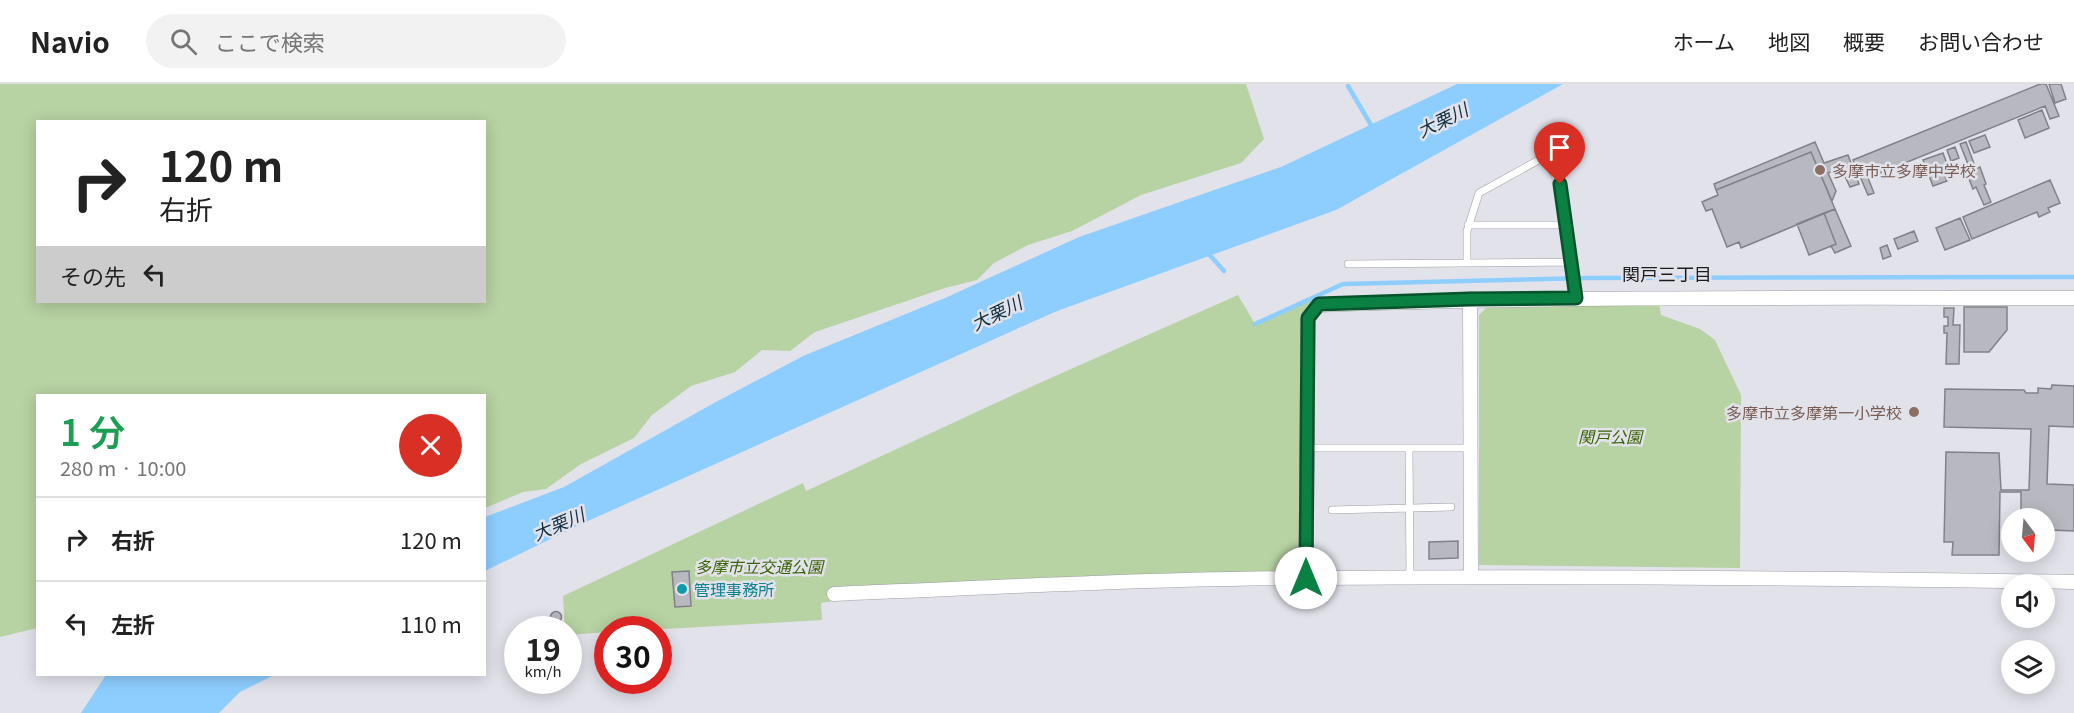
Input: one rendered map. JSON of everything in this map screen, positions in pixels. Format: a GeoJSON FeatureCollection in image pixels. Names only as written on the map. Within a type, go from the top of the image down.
{"type":"FeatureCollection","features":[{"type":"Feature","properties":{"kind":"street"},"geometry":{"type":"LineString","coordinates":[[1306,578],[1308,318],[1319,304],[1575,293],[2074,298]]}},
{"type":"Feature","properties":{"kind":"street"},"geometry":{"type":"LineString","coordinates":[[1470,299],[1471,577]]}},
{"type":"Feature","properties":{"kind":"street"},"geometry":{"type":"LineString","coordinates":[[834,594],[1113,582],[1306,578],[1752,578],[2074,582]]}},
{"type":"Feature","properties":{"kind":"lane"},"geometry":{"type":"LineString","coordinates":[[1467,263],[1468,225],[1479,193],[1544,156],[1560,184],[1575,293]]}},
{"type":"Feature","properties":{"kind":"lane"},"geometry":{"type":"LineString","coordinates":[[1468,225],[1566,225]]}},
{"type":"Feature","properties":{"kind":"lane"},"geometry":{"type":"LineString","coordinates":[[1348,264],[1571,265]]}},
{"type":"Feature","properties":{"kind":"lane"},"geometry":{"type":"LineString","coordinates":[[1307,448],[1471,448]]}},
{"type":"Feature","properties":{"kind":"lane"},"geometry":{"type":"LineString","coordinates":[[1409,448],[1410,578]]}},
{"type":"Feature","properties":{"kind":"lane"},"geometry":{"type":"LineString","coordinates":[[1332,510],[1451,507]]}},
{"type":"Feature","properties":{"kind":"green space"},"geometry":{"type":"Polygon","coordinates":[[[0,84],[1246,84],[1264,139],[1241,163],[1141,195],[1072,231],[1028,245],[994,263],[977,280],[945,288],[815,332],[790,351],[762,350],[735,372],[691,386],[652,415],[634,438],[581,464],[546,489],[523,492],[486,508],[486,394],[36,394],[36,628],[0,637],[0,84]]]}},
{"type":"Feature","properties":{"kind":"green space","name":"多摩市立交通公園"},"geometry":{"type":"Polygon","coordinates":[[[1238,295],[1255,324],[1315,296],[1319,305],[1308,319],[1299,560],[1293,571],[1126,575],[834,589],[835,601],[821,603],[822,620],[672,629],[672,616],[594,616],[594,633],[582,634],[582,616],[564,616],[563,596],[803,483],[806,491],[1035,385],[1238,295]]]}},
{"type":"Feature","properties":{"kind":"green space","name":"関戸公園"},"geometry":{"type":"Polygon","coordinates":[[[1659,304],[1661,315],[1700,329],[1715,340],[1741,395],[1740,568],[1479,565],[1479,315],[1486,308],[1659,304]]]}},
{"type":"Feature","properties":{"kind":"water","name":"大栗川"},"geometry":{"type":"Polygon","coordinates":[[[1457,84],[1563,84],[1336,210],[1057,311],[579,525],[486,571],[486,517],[564,487],[803,356],[945,298],[1079,237],[1281,167],[1457,84]]]}},
{"type":"Feature","properties":{"kind":"water"},"geometry":{"type":"Polygon","coordinates":[[[105,676],[272,676],[240,692],[219,713],[81,713],[105,676]]]}},
{"type":"Feature","properties":{"kind":"building"},"geometry":{"type":"Polygon","coordinates":[[[2040,84],[2046,84],[2059,116],[2050,119],[2045,106],[1868,178],[1874,193],[1868,195],[1853,160],[2040,84]]]}},
{"type":"Feature","properties":{"kind":"building"},"geometry":{"type":"Polygon","coordinates":[[[2049,84],[2061,84],[2066,99],[2055,103],[2049,84]]]}},
{"type":"Feature","properties":{"kind":"building"},"geometry":{"type":"Polygon","coordinates":[[[2042,110],[2049,128],[2025,138],[2018,120],[2042,110]]]}},
{"type":"Feature","properties":{"kind":"building"},"geometry":{"type":"Polygon","coordinates":[[[1985,135],[1990,147],[1974,153],[1969,141],[1985,135]]]}},
{"type":"Feature","properties":{"kind":"building"},"geometry":{"type":"Polygon","coordinates":[[[1815,142],[1824,163],[1848,155],[1859,184],[1850,187],[1841,168],[1828,173],[1836,191],[1832,201],[1811,152],[1716,190],[1714,184],[1815,142]]]}},
{"type":"Feature","properties":{"kind":"building"},"geometry":{"type":"Polygon","coordinates":[[[1966,142],[1976,169],[1980,167],[1986,184],[1984,185],[1991,202],[1984,205],[1976,187],[1973,189],[1967,174],[1971,172],[1960,144],[1966,142]]]}},
{"type":"Feature","properties":{"kind":"building"},"geometry":{"type":"Polygon","coordinates":[[[1955,147],[1959,158],[1951,161],[1947,150],[1955,147]]]}},
{"type":"Feature","properties":{"kind":"building"},"geometry":{"type":"Polygon","coordinates":[[[1811,152],[1835,209],[1741,248],[1739,242],[1727,247],[1712,209],[1706,211],[1702,202],[1718,195],[1716,190],[1811,152]]]}},
{"type":"Feature","properties":{"kind":"building"},"geometry":{"type":"Polygon","coordinates":[[[1943,153],[1948,167],[1942,169],[1947,181],[1933,186],[1923,160],[1943,153]]]}},
{"type":"Feature","properties":{"kind":"building"},"geometry":{"type":"Polygon","coordinates":[[[2050,180],[2060,203],[2048,208],[2050,212],[2039,217],[2037,212],[1972,239],[1963,217],[2050,180]]]}},
{"type":"Feature","properties":{"kind":"building"},"geometry":{"type":"Polygon","coordinates":[[[1835,209],[1851,246],[1835,253],[1831,246],[1836,244],[1824,213],[1835,209]]]}},
{"type":"Feature","properties":{"kind":"building"},"geometry":{"type":"Polygon","coordinates":[[[1824,213],[1836,244],[1809,255],[1797,224],[1824,213]]]}},
{"type":"Feature","properties":{"kind":"building"},"geometry":{"type":"Polygon","coordinates":[[[1960,218],[1970,240],[1945,250],[1936,228],[1960,218]]]}},
{"type":"Feature","properties":{"kind":"building"},"geometry":{"type":"Polygon","coordinates":[[[1914,231],[1918,241],[1898,249],[1894,239],[1914,231]]]}},
{"type":"Feature","properties":{"kind":"building"},"geometry":{"type":"Polygon","coordinates":[[[1887,245],[1891,256],[1883,259],[1880,248],[1887,245]]]}},
{"type":"Feature","properties":{"kind":"building"},"geometry":{"type":"Polygon","coordinates":[[[1964,307],[2007,307],[2007,330],[1989,352],[1964,352],[1964,307]]]}},
{"type":"Feature","properties":{"kind":"building"},"geometry":{"type":"Polygon","coordinates":[[[1944,308],[1954,308],[1953,325],[1960,325],[1959,364],[1946,364],[1947,333],[1944,333],[1944,326],[1948,326],[1948,317],[1944,317],[1944,308]]]}},
{"type":"Feature","properties":{"kind":"building"},"geometry":{"type":"Polygon","coordinates":[[[2052,385],[2074,386],[2074,427],[2049,426],[2047,484],[2074,485],[2074,531],[2055,530],[2055,508],[2021,508],[2021,492],[2000,492],[1999,555],[1952,555],[1953,542],[1944,542],[1946,452],[1999,453],[2001,490],[2029,490],[2031,429],[1944,427],[1945,389],[2024,390],[2026,393],[2038,393],[2038,388],[2051,389],[2052,385]]]}},
{"type":"Feature","properties":{"kind":"building"},"geometry":{"type":"Polygon","coordinates":[[[1458,541],[1458,558],[1429,559],[1429,542],[1458,541]]]}},
{"type":"Feature","properties":{"kind":"building","name":"管理事務所"},"geometry":{"type":"Polygon","coordinates":[[[689,571],[691,606],[675,607],[672,572],[689,571]]]}},
{"type":"Feature","properties":{"kind":"building"},"geometry":{"type":"Polygon","coordinates":[[[556,611],[562,616],[550,616],[556,611]]]}},
{"type":"Feature","properties":{"kind":"waterway"},"geometry":{"type":"LineString","coordinates":[[1348,86],[1374,130]]}},
{"type":"Feature","properties":{"kind":"waterway"},"geometry":{"type":"LineString","coordinates":[[1208,253],[1224,271]]}},
{"type":"Feature","properties":{"kind":"waterway"},"geometry":{"type":"LineString","coordinates":[[1255,324],[1343,284],[1588,278],[2074,277]]}},
{"type":"Feature","properties":{"kind":"place","name":"多摩市立多摩中学校"},"geometry":{"type":"Point","coordinates":[1820,170]}},
{"type":"Feature","properties":{"kind":"place","name":"多摩市立多摩第一小学校"},"geometry":{"type":"Point","coordinates":[1914,412]}},
{"type":"Feature","properties":{"kind":"place","name":"管理事務所"},"geometry":{"type":"Point","coordinates":[682,589]}},
{"type":"Feature","properties":{"kind":"district","name":"関戸三丁目"},"geometry":{"type":"Point","coordinates":[1667,273]}},
{"type":"Feature","properties":{"kind":"route"},"geometry":{"type":"LineString","coordinates":[[1306,578],[1308,318],[1319,304],[1576,298],[1560,184]]}}]}
